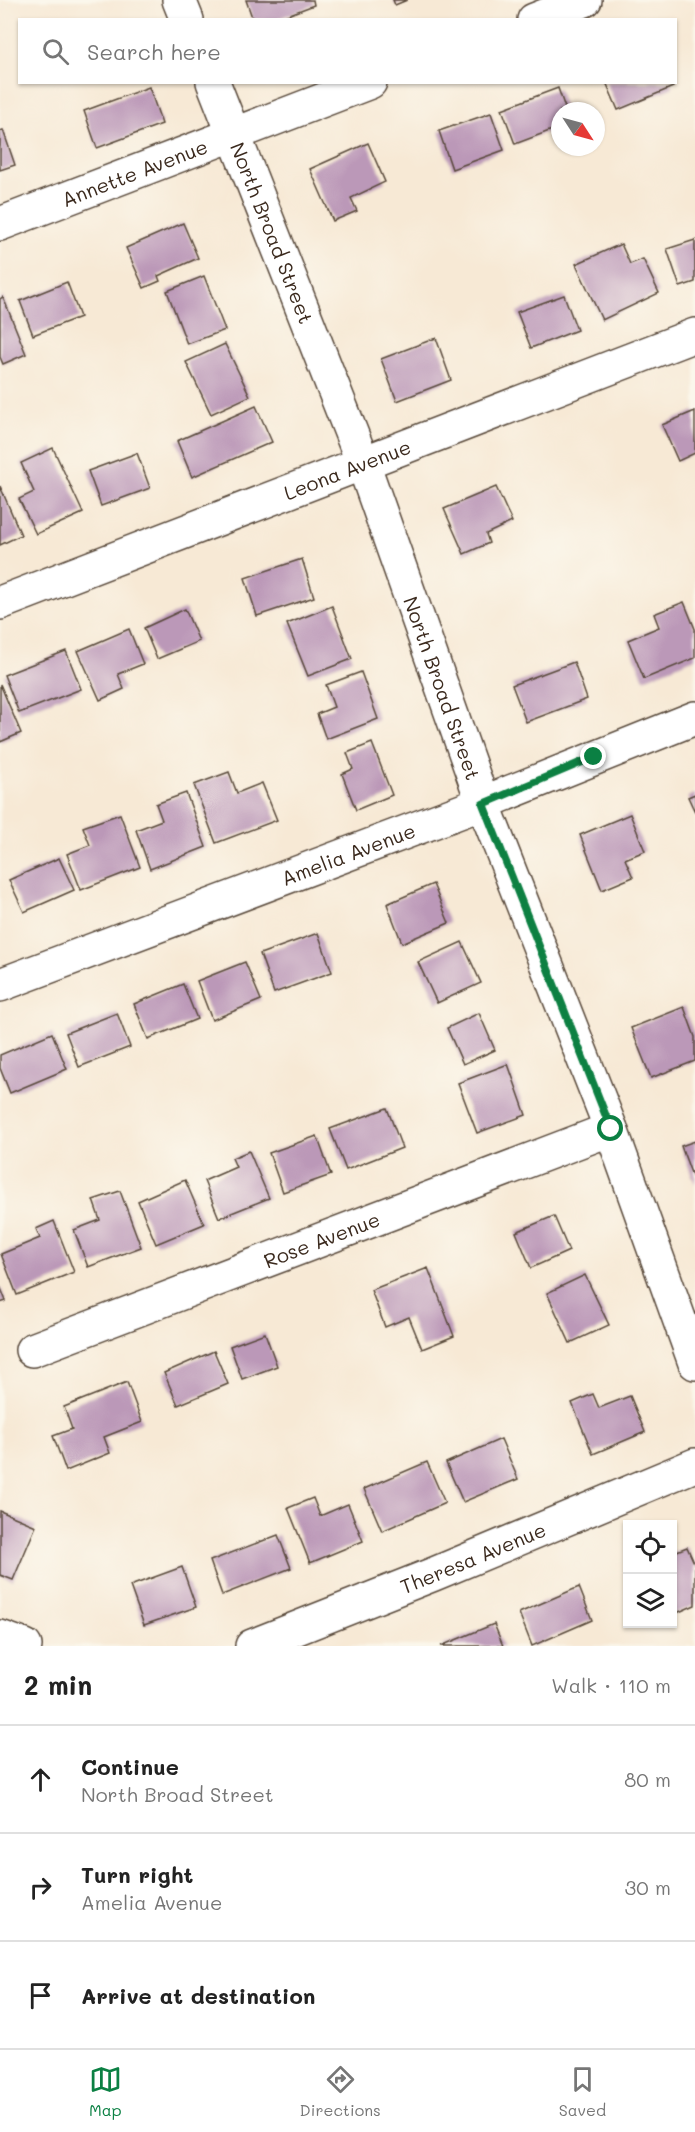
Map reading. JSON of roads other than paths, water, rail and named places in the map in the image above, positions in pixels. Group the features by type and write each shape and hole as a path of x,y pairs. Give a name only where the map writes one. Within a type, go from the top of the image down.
{"street":[{"path":"179,0 186,18"},
{"path":"539,18 585,0"},
{"name":"North Broad Street","path":"214,84 363,463 483,804 611,1129 695,1363"},
{"name":"Annette Avenue","path":"0,224 365,84"},
{"name":"Leona Avenue","path":"0,603 695,335"},
{"name":"Amelia Avenue","path":"0,985 483,804 695,718"},
{"name":"Rose Avenue","path":"32,1350 611,1129"},
{"name":"Theresa Avenue","path":"252,1646 434,1574 695,1465"},
{"path":"0,1637 25,1646"}]}
